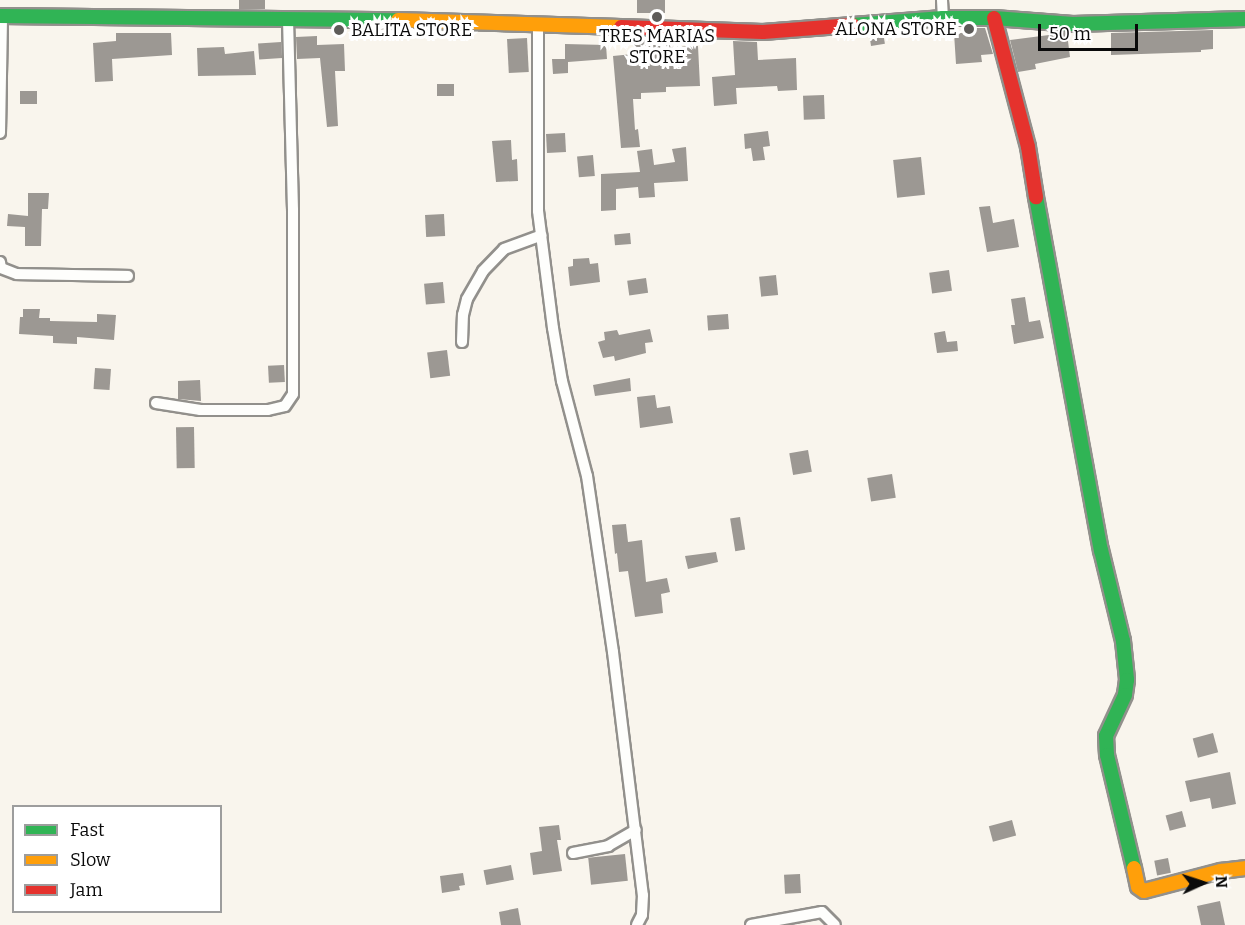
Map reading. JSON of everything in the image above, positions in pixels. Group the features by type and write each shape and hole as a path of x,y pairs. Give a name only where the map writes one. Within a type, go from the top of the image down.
{"street":[{"path":"942,0 943,18"},
{"path":"0,133 1,16 538,23 763,32 943,18 994,18 1073,24 1245,19"},
{"path":"994,18 1028,147 1047,270 1101,550 1123,640 1127,680 1125,694 1106,736 1107,755 1138,887 1144,891 1156,889 1221,871 1245,868"},
{"path":"156,403 200,410 268,410 285,406 293,394 293,210 288,20"},
{"path":"538,23 537,177 542,236 562,381 592,504 643,895 642,915 637,925"},
{"path":"462,342 463,315 467,299 483,271 504,249 542,236"},
{"path":"0,262 1,268 17,274 128,276"},
{"path":"573,854 608,846 636,830"},
{"path":"751,925 822,912 835,925"}],"building":[{"path":"239,0 265,0 265,9 239,9"},
{"path":"637,0 665,0 665,13 637,13"},
{"path":"966,28 985,28 993,54 981,55 982,62 956,64 954,33 966,33"},
{"path":"1213,30 1213,49 1201,50 1201,52 1111,55 1111,33"},
{"path":"883,32 885,44 871,46 869,34"},
{"path":"1049,32 1067,33 1070,57 1035,64 1036,69 1018,72 1010,40 1049,35"},
{"path":"116,33 171,33 172,55 112,59 113,81 95,82 93,43 116,41"},
{"path":"317,36 317,45 344,44 345,71 335,71 338,126 327,127 320,58 297,59 296,37"},
{"path":"527,38 529,72 509,73 507,39"},
{"path":"655,38 671,38 671,47 698,46 700,86 666,87 666,92 641,93 641,99 633,99 635,130 638,129 640,147 621,148 613,56 633,54 633,40 655,40"},
{"path":"733,41 757,42 758,60 796,58 797,90 778,91 777,86 736,88 737,104 714,106 712,77 735,75"},
{"path":"281,42 282,58 259,60 258,44"},
{"path":"565,44 606,45 607,59 568,62 568,73 553,74 552,59 565,59"},
{"path":"224,47 225,54 254,51 256,75 198,76 197,48"},
{"path":"437,84 454,84 454,96 437,96"},
{"path":"20,91 37,91 37,104 20,104"},
{"path":"824,95 825,119 804,120 803,96"},
{"path":"768,131 770,146 763,147 765,160 753,161 751,148 745,149 744,134"},
{"path":"565,133 566,152 547,153 546,134"},
{"path":"511,140 512,160 517,159 518,181 496,182 492,141"},
{"path":"686,147 688,181 654,183 655,197 639,198 638,187 616,189 616,210 601,211 601,174 640,172 637,151 652,149 654,165 675,162 672,149"},
{"path":"593,155 595,176 579,177 577,156"},
{"path":"921,157 925,195 897,198 893,160"},
{"path":"28,193 49,193 48,209 42,209 41,246 25,246 25,227 7,226 8,214 28,216"},
{"path":"990,206 993,223 1014,219 1019,247 987,252 979,207"},
{"path":"444,214 445,236 426,237 425,215"},
{"path":"630,233 631,244 615,245 614,234"},
{"path":"589,258 590,264 598,263 600,282 570,286 568,267 573,266 573,259"},
{"path":"949,270 952,291 932,294 929,273"},
{"path":"776,275 778,295 761,297 759,277"},
{"path":"646,278 648,293 629,295 627,281"},
{"path":"443,282 445,303 426,305 424,284"},
{"path":"1025,297 1029,322 1040,320 1044,338 1014,344 1011,325 1015,325 1011,299"},
{"path":"23,309 40,309 39,318 50,318 50,321 97,322 97,314 116,315 114,340 77,337 77,344 53,343 53,336 19,334"},
{"path":"728,314 729,329 708,330 707,315"},
{"path":"650,329 653,342 645,343 646,353 615,361 614,356 603,358 598,342 605,340 604,332 617,330 619,335"},
{"path":"945,331 947,342 957,341 958,351 937,353 934,333"},
{"path":"447,350 450,376 430,378 427,352"},
{"path":"284,365 285,382 269,383 268,366"},
{"path":"95,368 111,369 109,390 94,389"},
{"path":"630,378 631,391 595,396 593,385"},
{"path":"200,380 201,401 178,399 178,381"},
{"path":"655,395 657,408 670,406 673,423 640,428 637,397"},
{"path":"176,427 194,427 195,468 177,468"},
{"path":"808,450 812,472 793,475 789,453"},
{"path":"892,474 896,498 871,502 867,478"},
{"path":"740,517 745,550 735,551 730,519"},
{"path":"626,524 628,542 642,540 646,582 667,578 670,592 661,594 663,613 635,617 628,571 619,572 612,525"},
{"path":"716,552 718,562 688,569 685,556"},
{"path":"1213,733 1218,752 1198,758 1193,738"},
{"path":"1230,772 1236,804 1212,809 1210,798 1190,802 1185,781"},
{"path":"1182,811 1186,826 1170,831 1166,815"},
{"path":"1012,820 1016,835 993,842 989,826"},
{"path":"559,825 561,840 557,840 562,871 533,875 530,853 542,851 539,827"},
{"path":"625,854 628,881 591,885 588,858"},
{"path":"1168,858 1171,873 1157,875 1154,861"},
{"path":"511,865 514,880 486,885 484,870"},
{"path":"463,873 465,885 459,886 460,890 442,893 440,876"},
{"path":"800,874 801,893 785,894 784,875"},
{"path":"1220,901 1225,925 1201,925 1197,906"},
{"path":"518,908 521,925 501,925 499,912"}],"traffic: fast":[{"path":"0,16 398,20"},
{"path":"853,25 943,18 994,18 1073,24 1245,19"},
{"path":"1036,197 1101,550 1123,641 1127,680 1125,695 1106,736 1107,755 1134,868"}],"traffic: slow":[{"path":"398,20 621,27"},
{"path":"1134,868 1138,887 1144,891 1221,871 1245,868"}],"traffic: jam":[{"path":"994,18 1028,147 1036,197"},
{"path":"621,27 763,32 853,25"}],"place":[{"name":"TRES MARIAS STORE","path":"657,17"},
{"name":"ALONA STORE","path":"969,29"},
{"name":"BALITA STORE","path":"339,30"}]}
